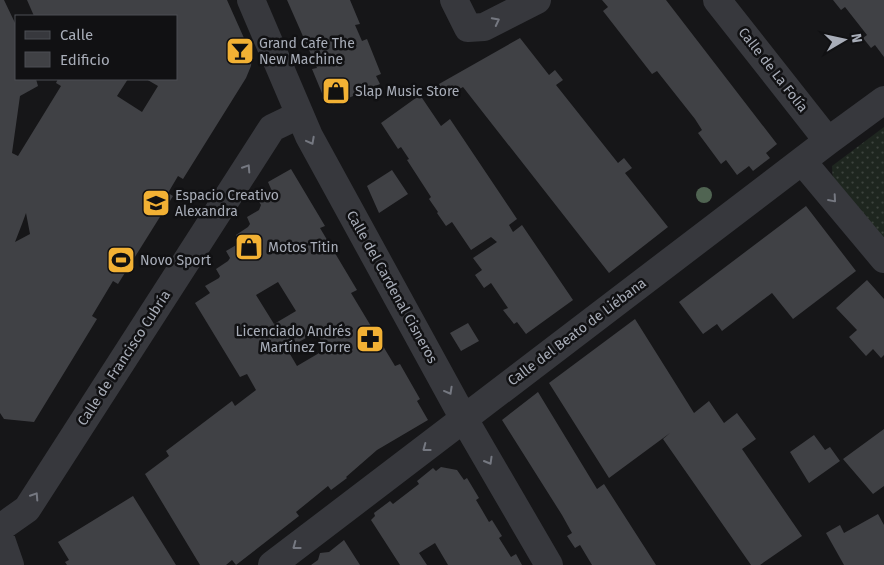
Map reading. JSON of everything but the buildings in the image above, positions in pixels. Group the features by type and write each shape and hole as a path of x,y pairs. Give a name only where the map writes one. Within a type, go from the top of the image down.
{"street":[{"name":"Calle del Cardenal Cisneros","path":"251,0 309,136 464,418 549,565"},
{"path":"454,0 468,28 484,27 537,0"},
{"name":"Calle de La Folía","path":"717,0 828,141"},
{"name":"Calle del Beato de Liébana","path":"272,565 884,100"},
{"name":"Calle de Francisco Cubría","path":"0,528 27,508 272,128 299,115"},
{"path":"802,161 884,259"},
{"path":"0,536 10,565"}],"shaded area":[{"path":"884,127 884,240 833,181 832,166"}],"place":[{"name":"Grand Cafe The New Machine","path":"240,51"},
{"name":"Slap Music Store","path":"336,91"},
{"name":"Espacio Creativo Alexandra","path":"156,203"},
{"name":"Motos Titin","path":"249,247"},
{"name":"Novo Sport","path":"121,260"},
{"name":"Licenciado Andrés Martínez Torre","path":"370,339"}]}
